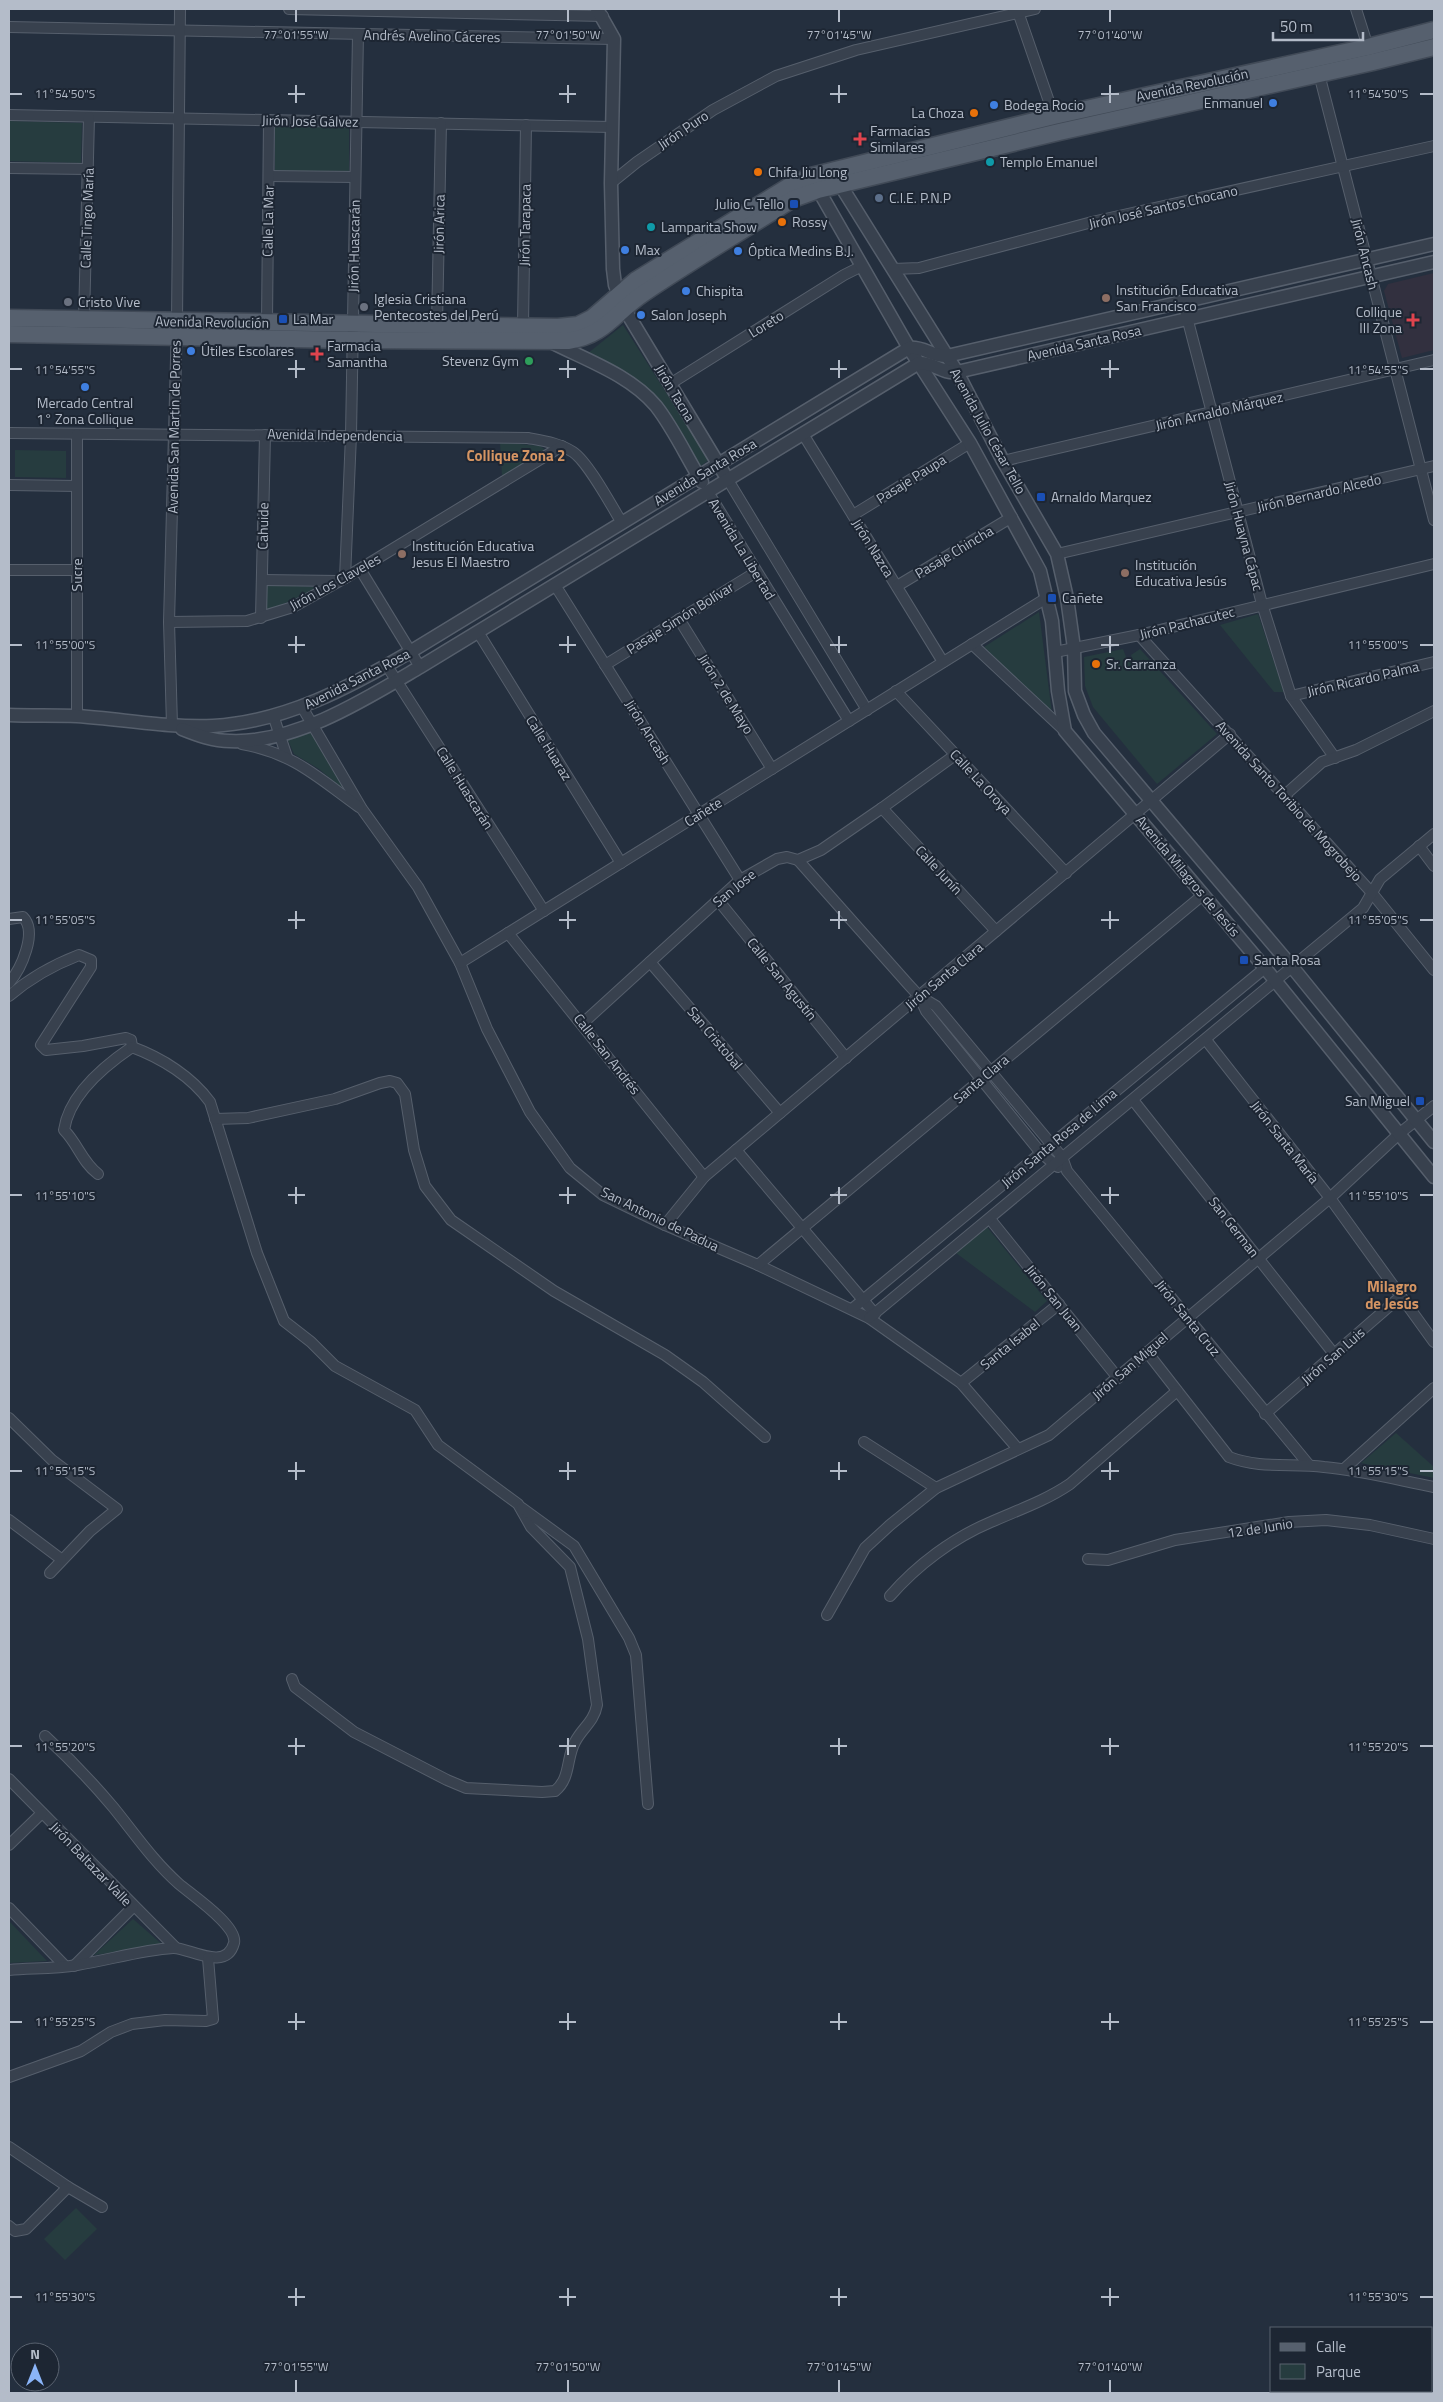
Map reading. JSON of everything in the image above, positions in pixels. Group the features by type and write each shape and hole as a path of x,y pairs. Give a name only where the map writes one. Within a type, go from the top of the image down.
{"main road":[{"name":"Avenida Revolución","path":"9,318 84,320 176,328 352,332 549,341 584,338 600,331 636,280 791,186 814,183 1054,116 1368,47 1434,30"},
{"name":"Avenida Revolución","path":"835,177 1319,74 1434,47"},
{"name":"Avenida Revolución","path":"9,334 176,328 267,322 352,332 437,325 578,325 621,302"}],"street":[{"name":"Avenida San Martin de Porres","path":"172,725 169,622 176,328 180,9"},
{"name":"Andrés Avelino Cáceres","path":"289,9 600,12"},
{"name":"Jirón Puro","path":"611,183 637,162 713,110 776,76 856,50 1017,11 1035,9"},
{"path":"1356,9 1368,47"},
{"path":"1017,11 1054,116"},
{"path":"600,12 614,39"},
{"name":"Andrés Avelino Cáceres","path":"9,27 614,39"},
{"name":"Jirón Huascarán","path":"342,580 351,435 358,34"},
{"name":"Jirón Tacna","path":"614,39 611,183 613,269 621,302 867,710"},
{"name":"Jirón Ancash","path":"1319,74 1434,520"},
{"name":"Jirón José Gálvez","path":"9,115 612,127"},
{"name":"Calle Tingo María","path":"84,320 89,117"},
{"name":"Calle La Mar","path":"267,322 270,120"},
{"name":"Jirón Arica","path":"437,325 440,123"},
{"name":"Jirón Tarapaca","path":"524,326 526,125"},
{"name":"Jirón José Santos Chocano","path":"893,269 919,268 1092,222 1434,146"},
{"path":"9,168 88,169"},
{"path":"269,176 355,177"},
{"name":"Avenida Julio César Tello","path":"835,177 957,372 1004,461 1057,554 1067,598 1074,648 1075,691 1084,714"},
{"name":"Avenida Julio César Tello","path":"814,183 909,348 970,443 1040,571 1048,597 1061,712"},
{"name":"Avenida Santa Rosa","path":"172,725 213,726 247,722 273,716 302,707 387,666 909,348 917,347 939,357 947,356 1434,244"},
{"name":"Avenida Santa Rosa","path":"172,725 203,737 230,741 279,734 313,725 397,681 919,363 926,362 948,373 957,372 1434,262"},
{"name":"Loreto","path":"670,384 844,275 862,266"},
{"name":"Jirón Huayna Cápac","path":"1182,302 1262,604 1291,696 1335,758"},
{"name":"Avenida La Libertad","path":"549,341 622,378 656,406 849,721"},
{"name":"Jirón Arnaldo Márquez","path":"1004,461 1434,360"},
{"name":"Avenida Independencia","path":"9,433 528,438 562,446 575,453 584,463 622,523"},
{"name":"Sucre","path":"76,716 77,434"},
{"name":"Jirón Nazca","path":"803,434 943,662"},
{"name":"Cahuide","path":"261,618 265,435"},
{"name":"Pasaje Paupa","path":"853,515 970,443"},
{"name":"Jirón Los Claveles","path":"169,622 247,620 261,618 293,607 342,580 562,446"},
{"name":"Jirón Bernardo Alcedo","path":"1057,554 1434,466"},
{"path":"9,486 77,486"},
{"name":"Pasaje Chincha","path":"897,586 1012,517"},
{"name":"Jirón Pachacutec","path":"1055,652 1139,635 1434,564"},
{"path":"360,569 420,667"},
{"path":"9,570 77,570"},
{"name":"Pasaje Simón Bolívar","path":"605,665 756,572"},
{"path":"262,580 342,580"},
{"name":"Jirón Ancash","path":"555,585 740,880"},
{"name":"Cañete","path":"460,963 1048,597"},
{"name":"Jirón 2 de Mayo","path":"679,619 772,769"},
{"name":"Calle Huaraz","path":"478,632 620,863"},
{"name":"Avenida Santo Toribio de Mogrobejo","path":"1139,635 1372,893 1434,970"},
{"path":"972,644 1065,731"},
{"name":"Jirón Ricardo Palma","path":"1291,696 1434,662"},
{"name":"Calle Huascarán","path":"387,666 544,911"},
{"name":"Calle La Oroya","path":"896,691 1066,873"},
{"name":"San Antonio de Padua","path":"302,707 362,809 418,887 460,963 487,1029 530,1112 570,1168 603,1195 665,1225 758,1265 852,1309 872,1316 961,1383 1018,1449"},
{"path":"1285,795 1322,762 1356,750 1434,710"},
{"name":"Avenida Milagros de Jesús","path":"1061,712 1065,731 1276,981 1434,1178"},
{"name":"Avenida Milagros de Jesús","path":"1084,714 1094,732 1293,968 1434,1142"},
{"path":"9,716 76,716 172,725"},
{"path":"273,716 287,757"},
{"name":"Jirón Santa Clara","path":"665,1225 704,1177 1230,734"},
{"name":"San Antonio de Padua","path":"230,741 263,748 287,757 309,769 362,809"},
{"name":"San Jose","path":"583,1024 740,880 777,859 787,857 798,860 821,850 955,755"},
{"name":"Calle Junín","path":"882,808 996,931"},
{"name":"Jirón Santa Rosa de Lima","path":"872,1316 1363,908 1380,879 1434,834"},
{"path":"1419,846 1434,866"},
{"name":"Jirón Santa Cruz","path":"798,860 920,996 936,1006 1062,1157 1067,1171 1188,1316 1265,1414 1309,1465"},
{"name":"Santa Clara","path":"758,1265 1204,894"},
{"name":"Calle San Agustín","path":"718,900 846,1058"},
{"path":"9,919 23,917 28,921 30,931 16,974 9,982"},
{"name":"Calle San Andrés","path":"508,933 704,1177"},
{"path":"9,996 26,981 62,961 79,955 85,957 91,960 91,967 41,1042 42,1048 46,1050 83,1046 126,1038 131,1040 132,1047"},
{"name":"San Cristobal","path":"650,962 780,1113"},
{"name":"Jirón Santa Rosa de Lima","path":"852,1309 1265,968"},
{"name":"Jirón Santa Cruz","path":"920,996 926,1011 1041,1153 1052,1165 1067,1171"},
{"name":"Jirón Santa María","path":"1206,1040 1330,1198 1434,1342"},
{"path":"132,1047 158,1058 197,1087 210,1102 257,1253 284,1322 311,1342 335,1366 415,1410 438,1445 574,1546 636,1655 648,1804"},
{"path":"98,1174 87,1166 75,1141 64,1130 66,1117 82,1091 119,1056 132,1047"},
{"path":"215,1119 248,1118 335,1099 380,1083 390,1081 397,1083 405,1094 414,1150 425,1186 451,1220 554,1291 665,1355 703,1382 765,1437"},
{"name":"San German","path":"1133,1100 1334,1354"},
{"name":"Jirón San Miguel","path":"827,1615 865,1548 936,1488 1049,1435 1118,1378 1188,1316 1259,1259 1434,1106"},
{"path":"736,1150 863,1300 872,1316"},
{"name":"Jirón San Juan","path":"990,1219 1118,1378"},
{"name":"Jirón San Luis","path":"1265,1414 1400,1297"},
{"name":"Santa Isabel","path":"961,1383 1059,1304"},
{"path":"1147,1352 1229,1457 1245,1463 1270,1466 1309,1465 1344,1469 1434,1487"},
{"path":"1344,1469 1434,1388"},
{"path":"890,1596 904,1581 953,1542 990,1522 1051,1497 1070,1484 1177,1391"},
{"path":"9,1418 52,1460 117,1509 90,1531 50,1572"},
{"path":"864,1442 936,1488"},
{"path":"292,1679 295,1687 354,1732 447,1780 466,1788 555,1791 566,1779 568,1762 575,1741 595,1716 597,1705 588,1639 570,1567 531,1528 518,1504"},
{"name":"12 de Junio","path":"1088,1559 1108,1560 1175,1540 1307,1521 1326,1520 1370,1525 1434,1539"},
{"path":"10,1524 62,1559"},
{"path":"9,1970 69,1966 175,1948 208,1958 226,1953 234,1944 234,1937 226,1922 204,1906 160,1867 112,1806 45,1736"},
{"name":"Jirón Baltazar Valle","path":"9,1778 175,1948"},
{"path":"9,1845 42,1813"},
{"path":"69,1966 133,1907"},
{"path":"9,1908 69,1966"},
{"path":"9,2077 81,2051 111,2032 132,2024 165,2020 206,2022 213,2020 208,1958"},
{"path":"9,2147 68,2187 102,2207"},
{"path":"9,2226 15,2231 26,2229 68,2187"}],"shaded area":[{"name":"Collique III Zona","path":"1434,273 1434,350 1402,358 1384,291 1388,284"}],"green space":[{"path":"9,121 82,123 81,163 9,161"},
{"path":"275,126 349,127 349,172 275,171"},
{"path":"623,325 709,460 699,467 656,400 587,354"},
{"path":"500,442 540,446 547,451 502,476"},
{"path":"15,450 66,451 66,478 15,477"},
{"path":"267,585 319,587 267,612"},
{"path":"1039,612 1052,713 984,647"},
{"path":"1258,614 1284,692 1274,692 1220,625"},
{"path":"1123,649 1128,662 1132,658 1131,655 1140,649 1217,734 1157,784 1093,707 1085,686 1084,657"},
{"path":"311,731 350,795 319,769 294,754 287,738"},
{"path":"987,1227 1047,1301 1035,1312 956,1253"},
{"path":"1396,1433 1434,1467 1434,1478 1361,1463"},
{"path":"133,1919 164,1946 94,1955"},
{"path":"9,1921 47,1961 9,1963"},
{"path":"76,2208 97,2229 65,2260 44,2239"}],"place":[{"name":"Enmanuel","path":"1273,103"},
{"name":"Bodega Rocio","path":"994,105"},
{"name":"La Choza","path":"974,113"},
{"name":"Farmacias Similares","path":"860,139"},
{"name":"Templo Emanuel","path":"990,162"},
{"name":"Chifa Jiu Long","path":"758,172"},
{"name":"C.I.E. P.N.P","path":"879,198"},
{"name":"Julio C. Tello","path":"794,204"},
{"name":"Rossy","path":"782,222"},
{"name":"Lamparita Show","path":"651,227"},
{"name":"Max","path":"625,250"},
{"name":"Óptica Medins B.J.","path":"738,251"},
{"name":"Chispita","path":"686,291"},
{"name":"Institución Educativa San Francisco","path":"1106,298"},
{"name":"Cristo Vive","path":"68,302"},
{"name":"Iglesia Cristiana Pentecostes del Perú","path":"364,307"},
{"name":"Salon Joseph","path":"641,315"},
{"name":"La Mar","path":"283,319"},
{"name":"Collique III Zona","path":"1413,320"},
{"name":"Útiles Escolares","path":"191,351"},
{"name":"Farmacia Samantha","path":"317,354"},
{"name":"Stevenz Gym","path":"529,361"},
{"name":"Mercado Central 1° Zona Collique","path":"85,387"},
{"name":"Arnaldo Marquez","path":"1041,497"},
{"name":"Institución Educativa Jesus El Maestro","path":"402,554"},
{"name":"Institución Educativa Jesús","path":"1125,573"},
{"name":"Cañete","path":"1052,598"},
{"name":"Sr. Carranza","path":"1096,664"},
{"name":"Santa Rosa","path":"1244,960"},
{"name":"San Miguel","path":"1420,1101"}],"district":[{"name":"Collique Zona 2","path":"516,456"},
{"name":"Milagro de Jesús","path":"1392,1296"}]}
